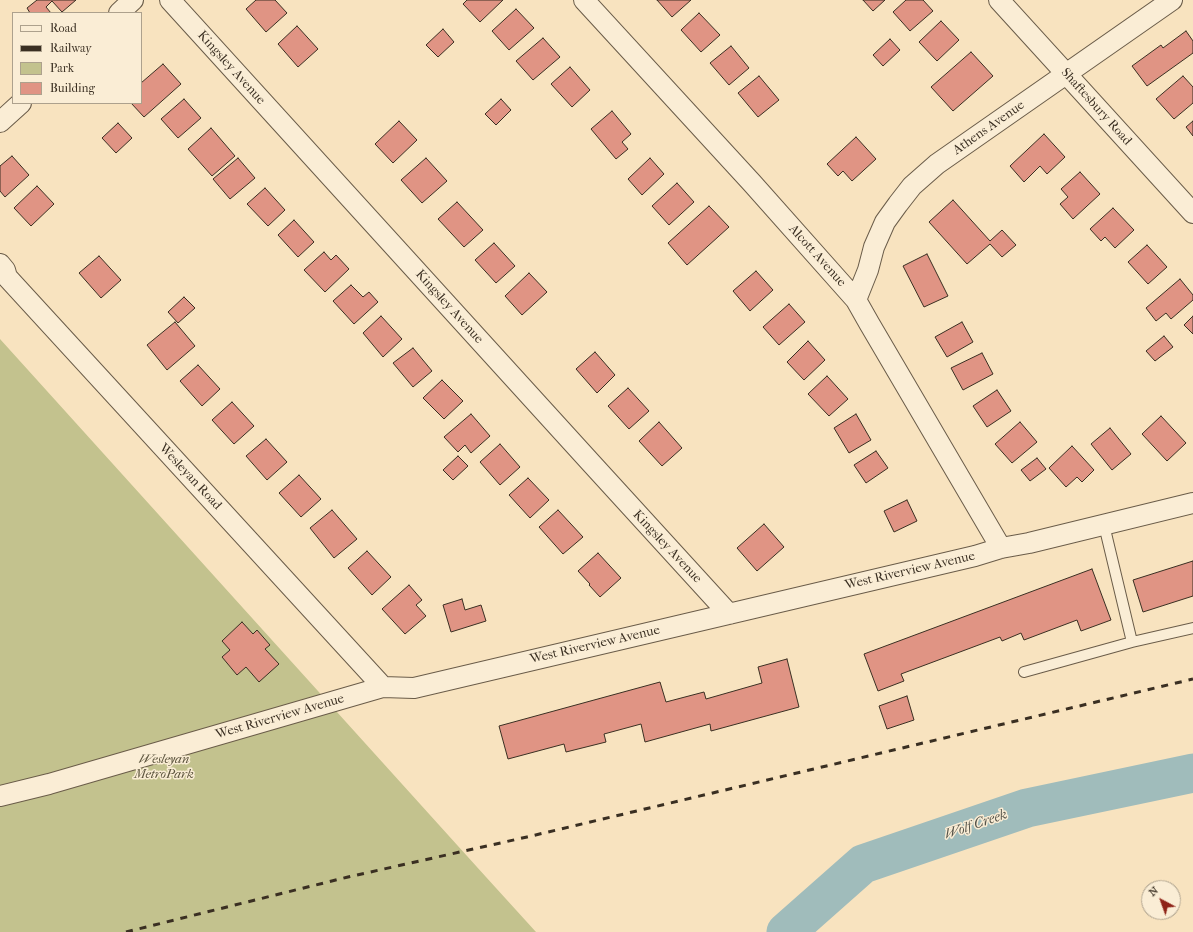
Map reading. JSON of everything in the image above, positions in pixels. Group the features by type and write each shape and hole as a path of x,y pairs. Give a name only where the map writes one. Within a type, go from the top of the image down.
{"street":[{"path":"120,12 134,0"},
{"name":"Kingsley Avenue","path":"170,0 729,614"},
{"name":"Alcott Avenue","path":"584,0 752,183 856,300 1001,548"},
{"name":"Shaftesbury Road","path":"998,0 1193,213"},
{"name":"Athens Avenue","path":"856,300 868,270 874,247 885,222 912,186 937,164 1172,0"},
{"path":"0,122 20,104"},
{"name":"Wesleyan Road","path":"0,264 5,270 7,277 383,687"},
{"name":"West Riverview Avenue","path":"0,796 49,784 383,687 414,688 1193,503"}],"lane":[{"path":"1104,524 1132,642"},
{"path":"1024,672 1132,642 1193,628"}],"green space":[{"name":"Wesleyan MetroPark","path":"0,339 486,877 536,932 0,932"}],"building":[{"path":"37,0 76,0 62,12 52,1 46,7 50,12 29,12 27,8"},
{"path":"256,0 275,0 287,13 266,32 246,9"},
{"path":"467,0 503,0 480,22 463,4"},
{"path":"657,0 691,0 672,17"},
{"path":"863,0 885,0 873,11"},
{"path":"906,0 923,0 933,11 910,31 893,12"},
{"path":"516,9 534,28 509,50 492,31"},
{"path":"699,13 720,35 701,52 681,30"},
{"path":"941,21 959,40 937,61 919,42"},
{"path":"297,26 318,49 298,67 278,44"},
{"path":"443,29 454,42 438,57 426,45"},
{"path":"1186,31 1193,41 1193,53 1147,86 1132,66 1161,45 1163,48"},
{"path":"543,38 560,57 533,80 516,61"},
{"path":"890,39 900,50 883,66 873,55"},
{"path":"731,46 749,68 729,85 710,63"},
{"path":"971,52 993,76 953,111 931,87"},
{"path":"163,64 181,84 144,117 132,104 142,104 142,82"},
{"path":"570,67 590,90 572,107 551,84"},
{"path":"759,76 779,100 758,117 738,93"},
{"path":"1183,76 1193,87 1193,103 1174,119 1156,99"},
{"path":"184,99 201,118 178,138 161,119"},
{"path":"501,99 511,110 496,125 485,114"},
{"path":"612,111 631,134 622,142 628,149 616,159 591,129"},
{"path":"399,121 417,140 393,163 375,144"},
{"path":"1193,121 1193,136 1186,127"},
{"path":"118,123 132,138 116,153 102,138"},
{"path":"211,128 235,156 212,176 188,149"},
{"path":"1044,134 1065,157 1047,174 1040,166 1024,182 1010,166"},
{"path":"856,137 876,159 852,181 843,171 838,176 827,164"},
{"path":"12,156 29,175 5,197 0,191 0,166"},
{"path":"238,158 255,178 230,199 213,179"},
{"path":"426,158 447,181 422,203 401,180"},
{"path":"650,158 664,174 642,195 628,179"},
{"path":"1080,172 1100,194 1073,219 1060,204 1068,197 1061,189"},
{"path":"677,183 694,202 669,225 652,206"},
{"path":"37,186 54,204 31,226 14,208"},
{"path":"265,188 285,210 268,226 247,204"},
{"path":"953,200 990,241 1002,230 1016,245 1002,257 990,244 967,264 929,222"},
{"path":"457,202 483,230 464,247 438,219"},
{"path":"709,206 729,227 687,265 668,243"},
{"path":"1113,208 1134,230 1115,248 1105,237 1101,241 1090,229"},
{"path":"294,220 314,242 298,257 278,235"},
{"path":"494,243 515,266 496,283 475,260"},
{"path":"1147,245 1167,267 1148,284 1128,262"},
{"path":"324,252 331,260 336,255 349,269 325,292 304,270"},
{"path":"927,254 948,296 924,307 903,266"},
{"path":"99,256 121,280 101,298 79,273"},
{"path":"756,271 773,290 750,311 733,291"},
{"path":"529,273 547,292 522,315 505,296"},
{"path":"1180,279 1193,295 1193,300 1171,319 1166,313 1156,321 1146,308"},
{"path":"351,285 363,297 369,292 378,302 354,324 333,301"},
{"path":"184,297 195,308 178,323 168,312"},
{"path":"789,304 805,322 779,345 763,327"},
{"path":"381,316 402,339 383,357 363,333"},
{"path":"1193,316 1193,334 1184,325"},
{"path":"175,322 195,346 167,370 147,345"},
{"path":"962,322 973,342 947,357 935,337"},
{"path":"1164,336 1173,347 1155,361 1146,351"},
{"path":"808,341 825,360 804,380 787,362"},
{"path":"413,348 432,371 413,387 393,363"},
{"path":"595,352 615,375 597,393 576,369"},
{"path":"982,353 993,374 963,390 951,368"},
{"path":"198,365 220,389 202,406 180,381"},
{"path":"827,376 848,399 829,416 808,394"},
{"path":"442,380 463,401 444,419 423,398"},
{"path":"628,388 649,411 629,429 608,406"},
{"path":"997,390 1011,411 987,427 973,406"},
{"path":"232,402 254,426 234,444 212,420"},
{"path":"471,414 490,436 471,453 465,445 458,452 444,437"},
{"path":"856,414 871,440 849,453 834,428"},
{"path":"1161,416 1186,443 1167,461 1142,434"},
{"path":"659,422 682,448 662,466 639,441"},
{"path":"1020,422 1037,442 1012,463 995,444"},
{"path":"1110,428 1131,454 1112,470 1091,444"},
{"path":"266,439 287,462 267,480 246,456"},
{"path":"500,444 520,467 500,485 480,462"},
{"path":"1072,446 1094,470 1082,482 1077,477 1066,487 1049,468"},
{"path":"876,451 888,468 866,483 854,465"},
{"path":"458,456 468,466 453,480 443,470"},
{"path":"1037,458 1046,469 1030,481 1021,470"},
{"path":"299,475 321,499 301,517 279,493"},
{"path":"528,478 549,500 530,518 509,495"},
{"path":"907,500 917,521 894,532 884,511"},
{"path":"332,510 357,539 334,558 310,528"},
{"path":"558,510 583,537 563,554 539,527"},
{"path":"764,524 784,547 757,571 737,548"},
{"path":"367,551 391,577 372,595 348,568"},
{"path":"598,553 621,578 600,597 578,571"},
{"path":"1193,561 1193,596 1143,612 1133,580"},
{"path":"1092,569 1111,620 1081,631 1077,620 1024,640 1021,633 1002,641 1000,637 901,674 904,681 878,691 864,654"},
{"path":"409,585 422,600 416,605 426,616 405,634 382,609"},
{"path":"462,599 465,610 481,605 486,621 451,632 443,605"},
{"path":"242,622 253,634 257,630 270,645 265,649 279,664 259,682 246,667 237,675 222,657 230,650 222,641"},
{"path":"787,659 799,707 711,731 710,724 645,742 641,724 604,734 606,742 566,752 564,744 508,759 499,726 660,682 666,702 704,692 706,699 762,683 758,667"},
{"path":"907,696 914,720 887,729 879,706"}],"waterway":[{"name":"Wolf Creek","path":"786,932 863,864 1027,808 1193,773"}],"railway":[{"path":"126,932 348,877 527,837 1193,679"}]}
